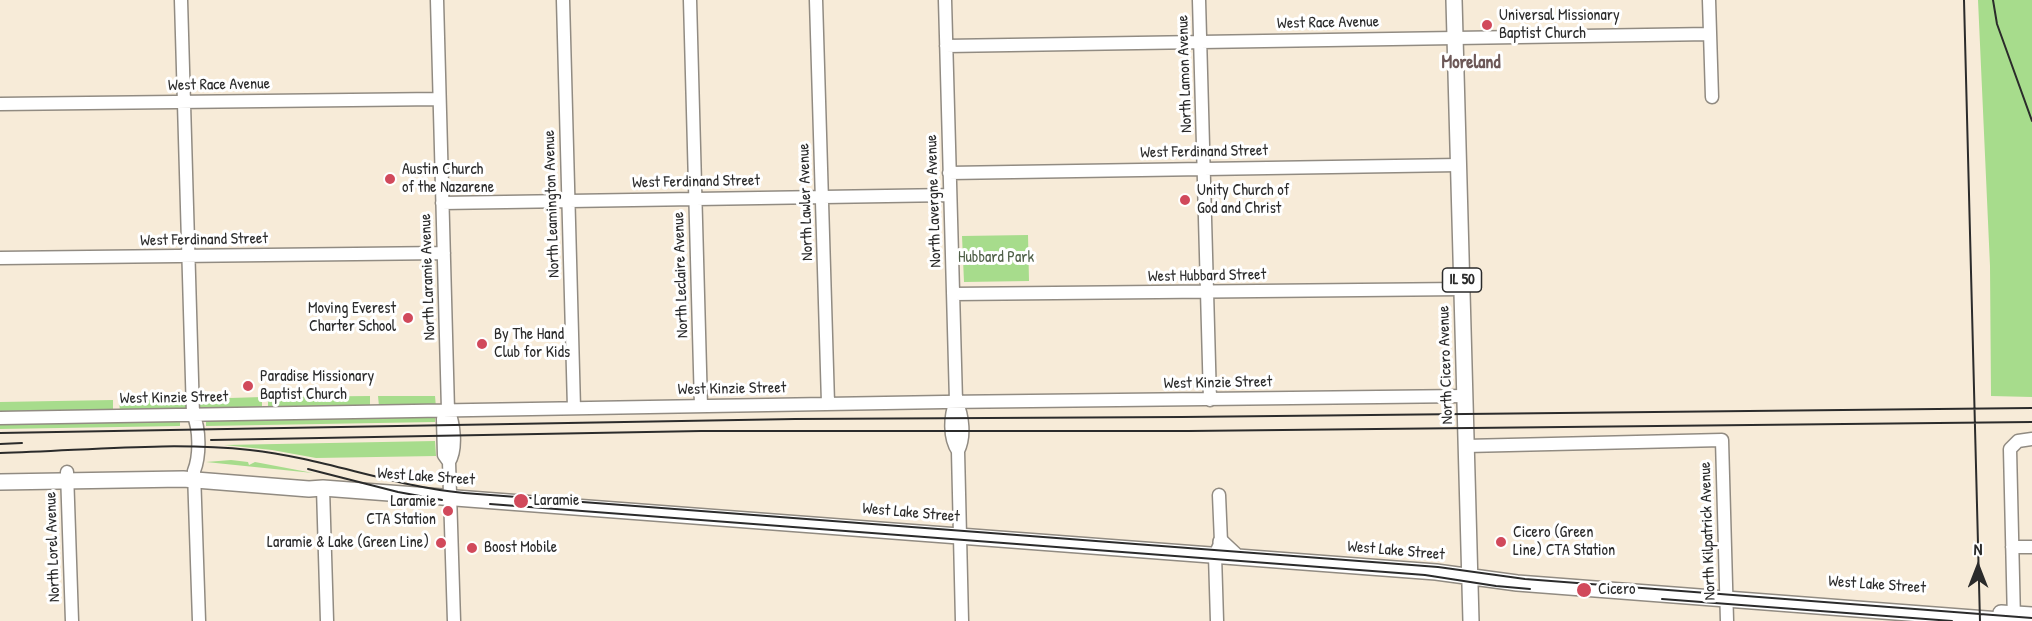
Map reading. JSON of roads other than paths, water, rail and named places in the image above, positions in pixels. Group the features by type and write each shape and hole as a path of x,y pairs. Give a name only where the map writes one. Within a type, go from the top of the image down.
{"main road":[{"name":"North Cicero Avenue","path":"1454,0 1471,621"},
{"name":"West Lake Street","path":"0,473 68,476 194,476 309,489 450,497 1013,540 1218,549 1237,557 1436,572 1502,574 1727,604 2013,619 2032,615"},
{"name":"West Lake Street","path":"0,482 68,476"},
{"path":"903,531 914,540 1004,530 1013,540"},
{"name":"West Lake Street","path":"1469,573 1496,581 1923,621"}],"street":[{"path":"181,0 193,414 197,422 198,463 194,476 199,621"},
{"name":"North Laramie Avenue","path":"436,0 448,410 452,419 453,456 449,462 454,621"},
{"name":"North Leamington Avenue","path":"563,0 574,408"},
{"name":"North Leclaire Avenue","path":"690,0 701,406"},
{"name":"North Lawler Avenue","path":"816,0 828,404"},
{"name":"North Lavergne Avenue","path":"945,0 956,401 961,412 962,443 958,451 962,621"},
{"name":"North Lamon Avenue","path":"1199,0 1210,400"},
{"path":"1709,0 1712,97"},
{"name":"West Race Avenue","path":"946,46 1710,34"},
{"name":"West Race Avenue","path":"0,104 439,99"},
{"name":"West Ferdinand Street","path":"949,173 1458,165"},
{"name":"West Ferdinand Street","path":"442,203 950,195"},
{"name":"West Ferdinand Street","path":"0,258 444,254"},
{"name":"West Hubbard Street","path":"953,294 1462,289"},
{"name":"West Kinzie Street","path":"0,418 956,401 1465,396"},
{"name":"North Kilpatrick Avenue","path":"1466,446 1722,440 1727,604"},
{"path":"2013,619 2010,454 2012,445 2018,441 2032,440"},
{"name":"North Lorel Avenue","path":"68,476 72,621"},
{"path":"323,488 327,621"},
{"path":"1217,621 1219,495"},
{"path":"2012,547 2032,547"}],"railway":[{"path":"1964,0 1980,621"},
{"path":"1993,0 1997,24 2032,121"},
{"path":"0,433 795,419 2032,408"},
{"path":"211,440 701,431 1189,431 2032,422"},
{"path":"0,444 22,443"},
{"path":"0,453 156,446 219,447 304,459 410,484 464,493 1438,567 1525,579 2032,618"},
{"path":"308,469 398,492 442,500"},
{"path":"490,504 1425,575 1530,589"},
{"path":"1662,599 1952,621"}],"place":[{"name":"Universal Missionary Baptist Church","path":"1487,25"},
{"name":"Austin Church of the Nazarene","path":"390,179"},
{"name":"Unity Church of God and Christ","path":"1185,200"},
{"name":"Moving Everest Charter School","path":"408,318"},
{"name":"By The Hand Club for Kids","path":"482,344"},
{"name":"Paradise Missionary Baptist Church","path":"248,386"},
{"name":"Laramie","path":"521,501"},
{"name":"Laramie CTA Station","path":"448,511"},
{"name":"Cicero (Green Line) CTA Station","path":"1501,542"},
{"name":"Laramie & Lake (Green Line)","path":"441,543"},
{"name":"Boost Mobile","path":"472,548"},
{"name":"Cicero","path":"1584,590"}],"district":[{"name":"Moreland","path":"1471,63"}],"park label":[{"name":"Hubbard Park","path":"996,258"}]}
